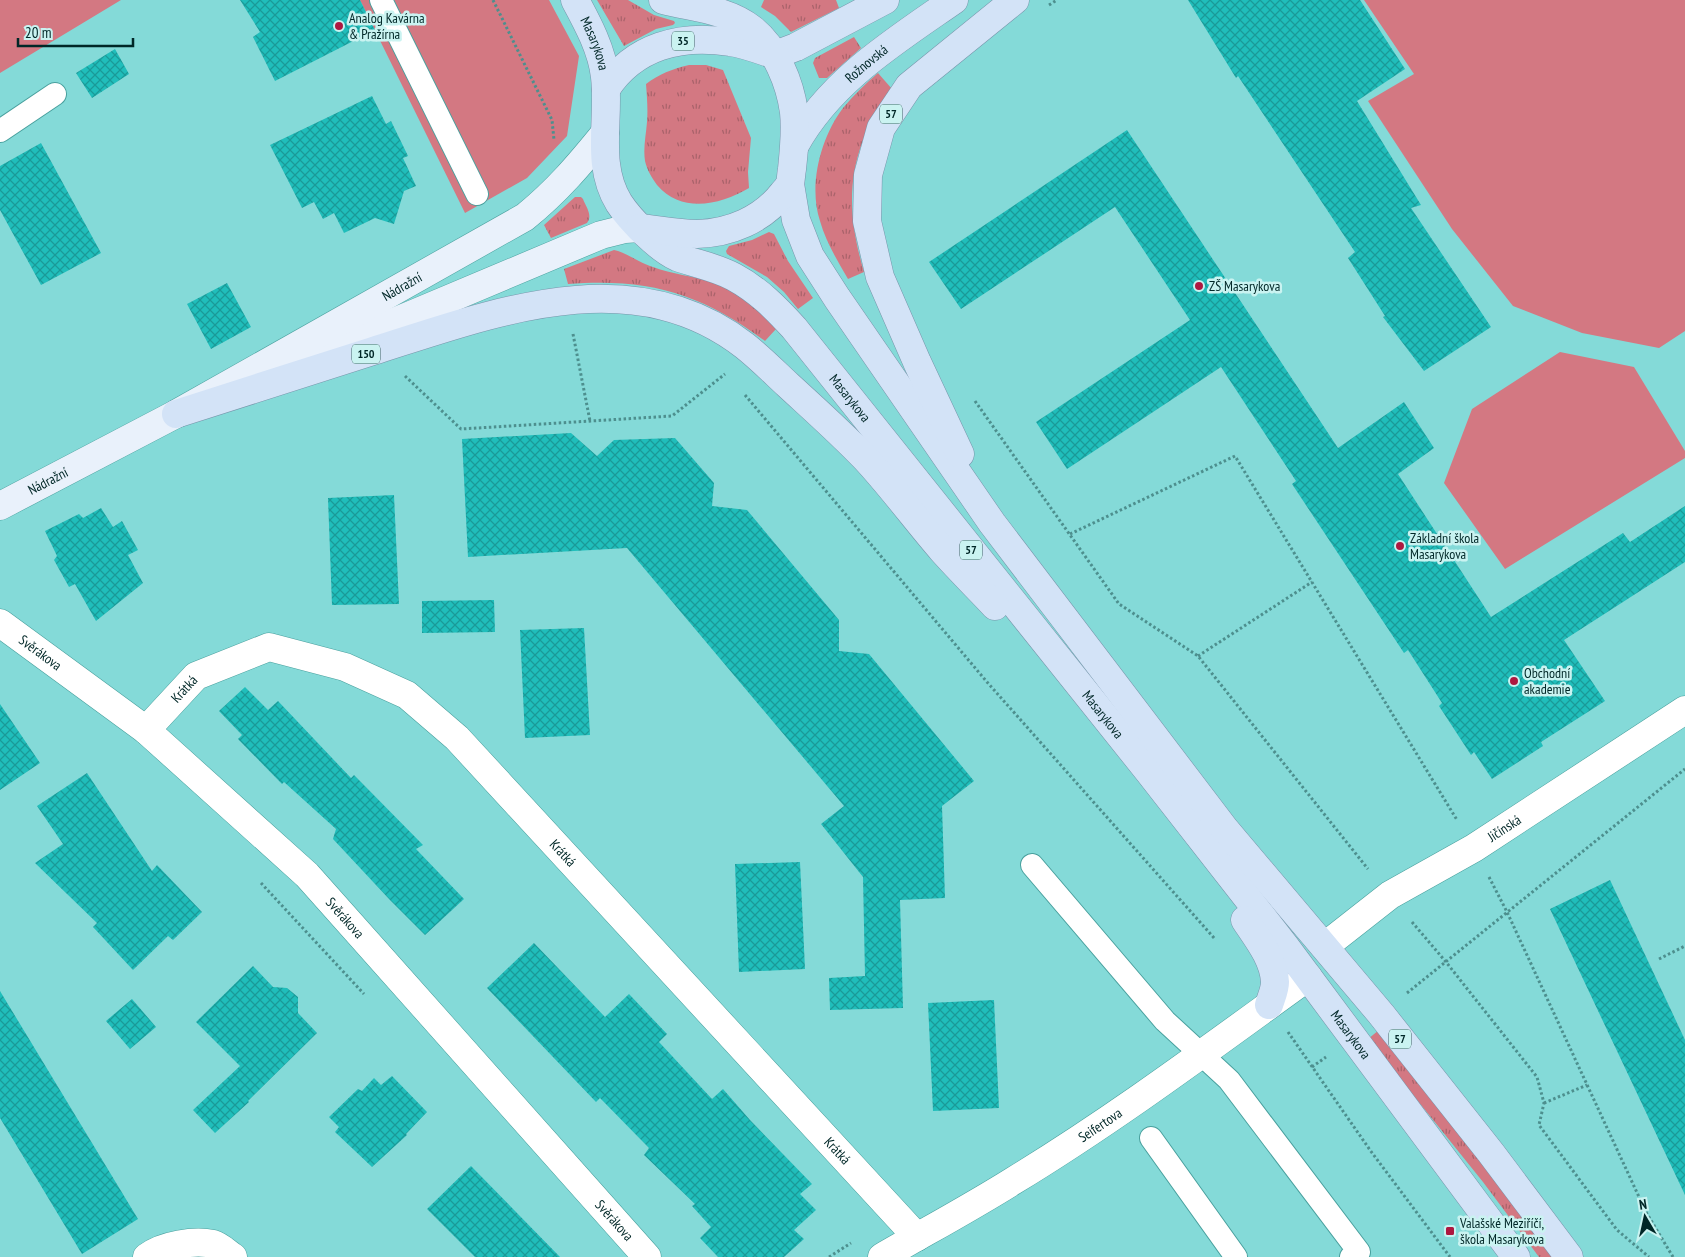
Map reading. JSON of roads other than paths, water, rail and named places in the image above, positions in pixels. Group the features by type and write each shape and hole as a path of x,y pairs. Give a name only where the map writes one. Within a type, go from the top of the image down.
{"main road":[{"name":"Masarykova","path":"575,0 600,55 606,90 604,152 609,180 620,204 640,228 667,252 733,276 761,294 777,310 1149,772 1308,977 1516,1257"},
{"path":"663,0 715,11 731,17 754,31 764,40 774,55 790,91 793,104 795,146"},
{"path":"774,55 796,47 884,0"},
{"name":"Rožnovská","path":"795,146 813,116 844,83 878,52 954,0"},
{"name":"57","path":"992,523 917,362 880,277 867,221 868,175 881,128 910,86 1015,0"},
{"name":"35","path":"606,90 620,70 643,53 685,40 731,42 774,55"},
{"name":"Nádražní","path":"0,506 176,414 525,217 548,199 568,178 605,133"},
{"name":"Masarykova","path":"795,146 790,184 796,220 810,256 836,298 992,523 1224,828 1325,946 1491,1153 1568,1257"},
{"path":"640,228 697,234 720,232 738,227 754,219 769,208 790,184"},
{"name":"Nádražní","path":"176,414 600,235 625,229 640,228"},
{"name":"150","path":"176,414 490,314 558,301 606,299 639,301 683,312 706,323 744,346 824,416 867,460 942,550 1149,772"},
{"name":"57","path":"1149,772 1261,943 1275,980 1269,1005"},
{"path":"1353,1037 1502,1257"}],"street":[{"name":"Svěrákova","path":"0,622 146,730 307,875 647,1257"},
{"name":"Krátká","path":"146,730 196,676 269,647 345,667 407,695 457,738 917,1237"},
{"name":"Jičínská","path":"1325,946 1390,895 1474,848 1685,710"},
{"name":"Seifertova","path":"882,1257 1013,1181 1203,1054 1308,977"},
{"path":"148,1257 152,1253 182,1243 214,1244 234,1257"}],"lane":[{"path":"381,0 477,194"},
{"path":"0,131 55,94"},
{"path":"1032,865 1165,1021 1229,1080 1358,1252 1351,1257"},
{"path":"1151,1138 1236,1257"}],"place":[{"name":"Analog Kavárna & Pražírna","path":"339,26"},
{"name":"ZŠ Masarykova","path":"1199,286"},
{"name":"Základní škola Masarykova","path":"1400,546"},
{"name":"Obchodní akademie","path":"1514,681"},
{"name":"Valašské Meziříčí, škola Masarykova","path":"1450,1231"}]}
